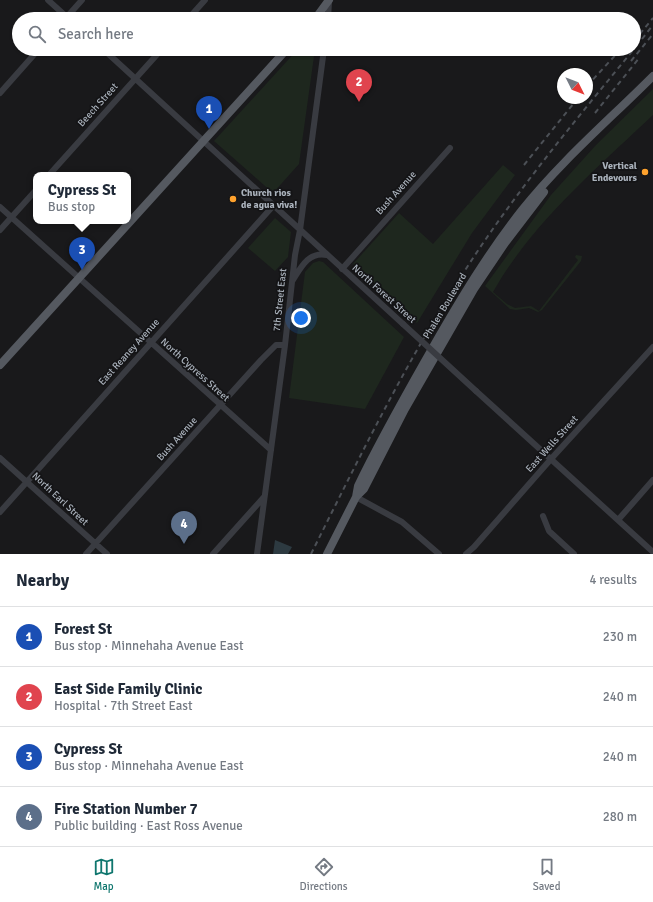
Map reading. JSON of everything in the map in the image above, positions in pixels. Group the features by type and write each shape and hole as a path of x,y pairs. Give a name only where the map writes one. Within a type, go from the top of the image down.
{"main road":[{"path":"320,12 329,1"},
{"path":"131,222 282,56"},
{"name":"Phalen Boulevard","path":"327,554 356,498 364,489 405,409 474,289 505,243 583,145 653,76"},
{"path":"0,365 129,224"}],"street":[{"path":"48,0 61,12"},
{"path":"72,12 82,0"},
{"path":"194,12 205,0"},
{"path":"328,12 329,1"},
{"path":"0,93 33,56"},
{"name":"North Forest Street","path":"110,56 653,552"},
{"name":"Beech Street","path":"52,172 156,56"},
{"name":"7th Street East","path":"257,554 292,281 323,56"},
{"name":"Bush Avenue","path":"342,269 450,148"},
{"path":"0,230 33,193"},
{"name":"East Reaney Avenue","path":"0,512 273,206"},
{"name":"North Cypress Street","path":"0,207 220,406 271,450"},
{"path":"292,281 310,257 318,254 328,255"},
{"name":"Bush Avenue","path":"86,554 276,345 285,345"},
{"name":"East Wells Street","path":"466,554 474,548 551,459 653,347"},
{"name":"North Earl Street","path":"0,458 107,554"},
{"path":"618,520 653,480"},
{"path":"212,554 264,497"},
{"path":"356,498 402,522 439,554"},
{"path":"543,516 549,531 574,554"}],"shaded area":[{"path":"292,56 314,56 299,164 273,193 214,141"},
{"path":"653,89 653,115 566,198 546,220 526,243 493,292 507,304 515,308 531,306 539,311 578,260 575,257 576,255 582,256 581,261 542,310 538,312 529,308 516,310 510,309 485,286 551,195 596,145"},
{"path":"503,165 515,175 472,233 417,323 353,264 399,213 433,244"},
{"path":"275,218 291,232 288,257 275,271 248,248"},
{"path":"319,261 323,262 404,337 365,409 289,398 305,272 313,263"},
{"path":"275,540 292,547 288,554 273,554"}],"railway":[{"path":"641,33 653,18"},
{"path":"642,39 653,25"},
{"path":"641,49 653,34"},
{"path":"593,79 615,56"},
{"path":"311,554 388,402 452,291 493,228 512,202 628,56"},
{"path":"631,61 635,56"},
{"path":"595,113 640,57"},
{"path":"524,165 573,104"}],"place":[{"name":"East Side Family Clinic","path":"359,102"},
{"name":"Forest St","path":"209,129"},
{"name":"Vertical Endevours","path":"645,172"},
{"name":"Church rios de agua viva!","path":"233,199"},
{"name":"Cypress St","path":"82,270"},
{"name":"Fire Station Number 7","path":"184,544"}]}
